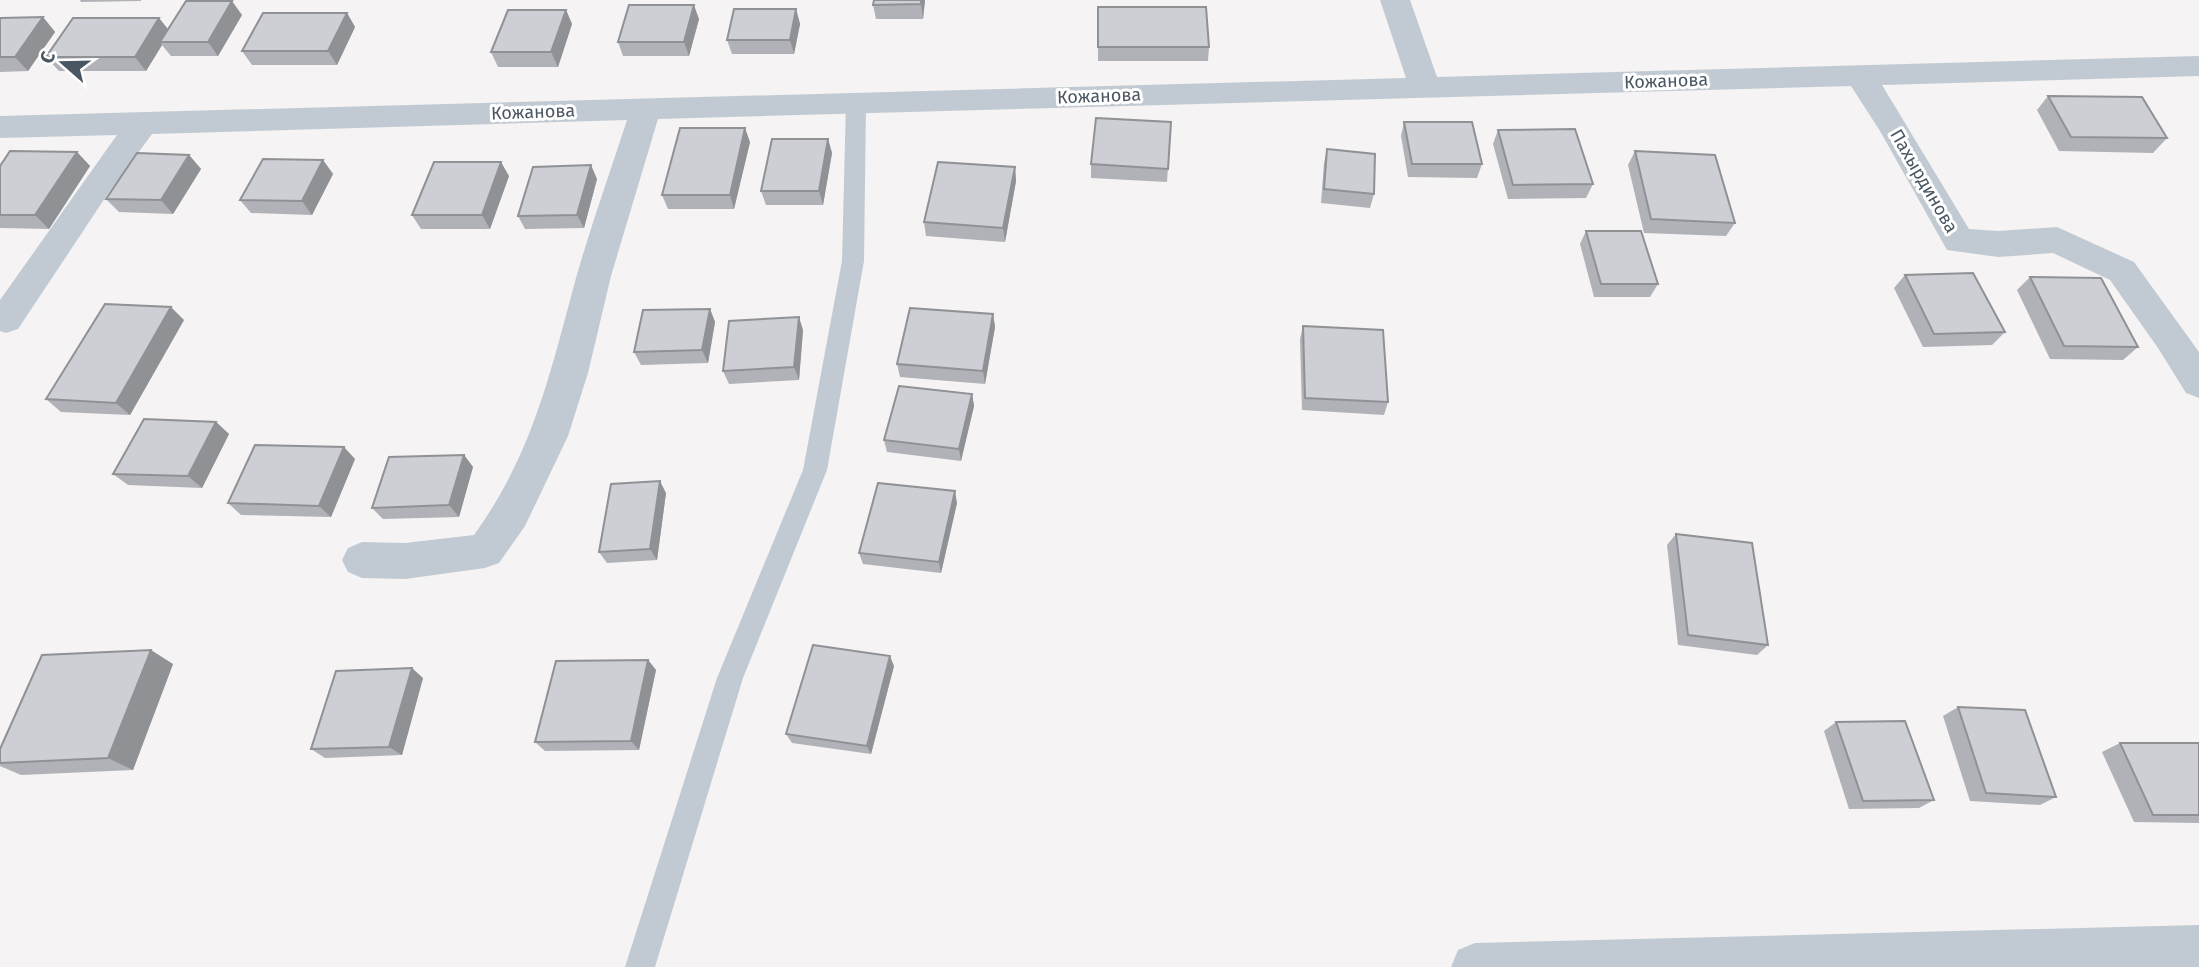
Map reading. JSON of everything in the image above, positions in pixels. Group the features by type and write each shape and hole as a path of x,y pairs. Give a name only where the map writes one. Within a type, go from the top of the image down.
{"street":[{"path":"1395,0 1425,88"},
{"name":"Кожанова","path":"0,127 2199,66"},
{"name":"Пахырдинова","path":"1859,75 1893,126 1959,241 1998,244 2057,240 2122,271 2171,338 2199,383"},
{"path":"362,560 405,561 485,551 511,514 549,436 570,373 594,276 646,109"},
{"path":"6,319 95,187 144,123"},
{"path":"1475,967 2199,949"}],"lane":[{"path":"640,967 730,678 815,470 853,261 856,103"}],"building":[{"path":"874,0 921,0 921,4 873,5"},
{"path":"186,1 232,1 208,42 160,42"},
{"path":"629,5 694,5 684,42 618,42"},
{"path":"1098,7 1206,7 1209,47 1098,47"},
{"path":"734,9 796,9 790,40 727,40"},
{"path":"508,10 566,10 551,52 491,52"},
{"path":"263,13 347,13 328,51 242,51"},
{"path":"43,17 15,57 0,57 0,18"},
{"path":"73,18 159,18 135,57 46,57"},
{"path":"2048,96 2142,97 2167,138 2071,137"},
{"path":"1096,118 1171,122 1168,169 1091,164"},
{"path":"1404,122 1472,122 1482,164 1412,164"},
{"path":"680,128 745,128 730,195 662,195"},
{"path":"1575,129 1593,184 1513,185 1498,130"},
{"path":"772,139 828,139 819,191 761,191"},
{"path":"1327,149 1375,154 1374,194 1324,189"},
{"path":"10,151 77,152 35,215 0,215 0,166"},
{"path":"1635,151 1715,155 1735,223 1651,219"},
{"path":"137,153 189,155 161,200 106,199"},
{"path":"263,159 323,160 302,201 240,200"},
{"path":"434,162 501,162 482,215 412,215"},
{"path":"938,162 1015,167 1003,228 924,222"},
{"path":"591,165 577,215 518,216 533,167"},
{"path":"1586,231 1641,231 1658,284 1601,284"},
{"path":"1973,273 2005,332 1934,334 1905,275"},
{"path":"2030,277 2101,278 2138,347 2064,346"},
{"path":"105,304 171,307 116,403 46,399"},
{"path":"910,308 993,314 983,371 897,364"},
{"path":"710,309 702,350 634,352 643,310"},
{"path":"799,317 794,367 723,371 729,321"},
{"path":"1303,326 1383,330 1388,402 1305,398"},
{"path":"899,386 972,394 959,449 884,440"},
{"path":"144,419 216,422 188,476 113,474"},
{"path":"255,445 344,447 319,506 228,503"},
{"path":"464,455 449,505 372,508 389,457"},
{"path":"660,481 650,549 599,552 611,484"},
{"path":"878,483 955,491 939,562 859,553"},
{"path":"1676,534 1752,543 1768,645 1688,635"},
{"path":"813,645 890,656 867,746 786,734"},
{"path":"151,650 108,758 0,763 0,749 42,655"},
{"path":"648,660 631,741 535,742 556,661"},
{"path":"412,668 389,747 311,749 336,671"},
{"path":"1958,707 2025,710 2056,797 1986,793"},
{"path":"1905,721 1934,800 1863,801 1836,722"},
{"path":"2120,743 2199,743 2199,815 2153,815"}]}
